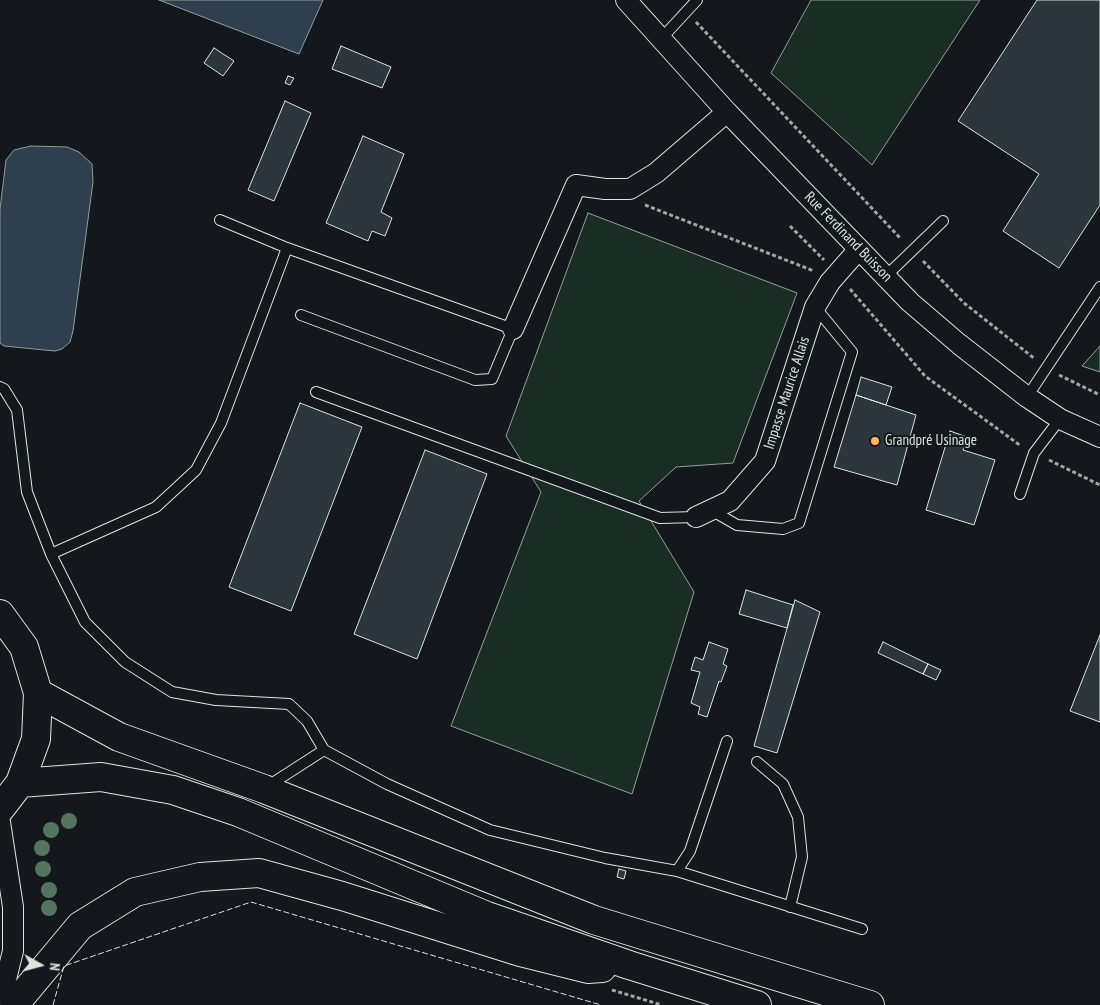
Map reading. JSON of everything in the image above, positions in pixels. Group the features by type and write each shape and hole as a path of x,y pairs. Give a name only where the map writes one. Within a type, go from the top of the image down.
{"main road":[{"path":"0,614 24,647 38,693 36,739 20,783 0,809"},
{"path":"38,693 119,737 264,789 594,920 870,1005"},
{"path":"20,783 101,777 172,790 238,812 487,916 629,965 757,1005"},
{"path":"14,1005 80,926 135,892 200,877 260,873 342,896 520,952 588,970 629,965"}],"street":[{"name":"Rue Ferdinand Buisson","path":"626,0 727,112 910,302 1027,397 1060,419 1100,437"},
{"path":"513,329 576,184 605,189 630,189 656,173 727,112"},
{"name":"Impasse Maurice Allais","path":"703,514 730,501 765,461 815,308 835,276 859,249"},
{"path":"0,822 13,907 12,951 4,987 0,993"},
{"path":"0,926 12,951"}],"lane":[{"path":"661,39 697,0"},
{"path":"220,220 287,248 513,329 492,379 475,380 301,315"},
{"path":"886,276 942,221"},
{"path":"51,554 156,507 196,470 221,423 287,248"},
{"path":"1027,397 1100,287"},
{"path":"316,392 660,518 703,514 738,525 783,529 799,523 852,352 815,308"},
{"path":"0,387 4,389 17,410 27,492 51,554 85,622 125,662 172,692 216,700 289,704 307,721 324,750 387,784 490,830 605,858 677,871 862,929"},
{"path":"1020,494 1034,453 1060,419"},
{"path":"677,871 690,851 727,741"},
{"path":"264,789 324,750"},
{"path":"758,762 783,784 798,817 802,857 790,907"}],"path":[{"path":"687,13 964,303 1046,368 1100,395"},
{"path":"641,203 835,276"},
{"path":"790,226 925,376 1017,444 1100,485"},
{"path":"604,987 662,1005"}],"green space":[{"path":"811,0 980,0 872,165 771,73"},
{"path":"588,213 797,293 733,463 676,467 639,501 694,592 632,794 451,726 541,492 506,436"},
{"path":"1100,346 1100,372 1082,366"}],"water":[{"path":"159,0 323,0 299,54"},
{"path":"31,146 67,147 79,152 92,164 93,182 73,331 70,342 62,349 55,351 4,346 0,343 0,209 6,160 14,150"}],"building":[{"path":"1037,0 1100,0 1100,205 1059,268 1003,231 1039,174 958,121"},
{"path":"341,46 391,67 382,88 332,69"},
{"path":"214,48 234,61 223,76 204,63"},
{"path":"288,76 294,78 290,85 285,83"},
{"path":"285,101 311,113 274,201 248,190"},
{"path":"363,136 404,154 381,212 392,218 385,236 372,231 368,241 326,223"},
{"path":"861,377 892,387 886,405 856,395"},
{"name":"Grandpré Usinage","path":"856,395 916,415 897,485 834,467"},
{"path":"300,403 362,427 291,611 229,587"},
{"path":"950,431 967,437 963,450 995,460 974,525 926,510"},
{"path":"425,450 487,474 417,659 354,634"},
{"path":"746,590 793,605 787,628 739,614"},
{"path":"795,600 820,612 777,753 754,746"},
{"path":"1100,635 1100,722 1070,711"},
{"path":"709,642 728,649 723,664 727,666 721,682 719,681 707,717 698,714 700,707 691,703 700,672 691,670 695,657 703,660"},
{"path":"883,642 928,664 923,674 878,653"},
{"path":"928,664 941,670 936,680 923,674"},
{"path":"619,869 626,871 624,879 617,877"}],"fence":[{"path":"53,1005 64,966 251,902 601,1005"}],"place":[{"name":"Grandpré Usinage","path":"875,441"}]}
